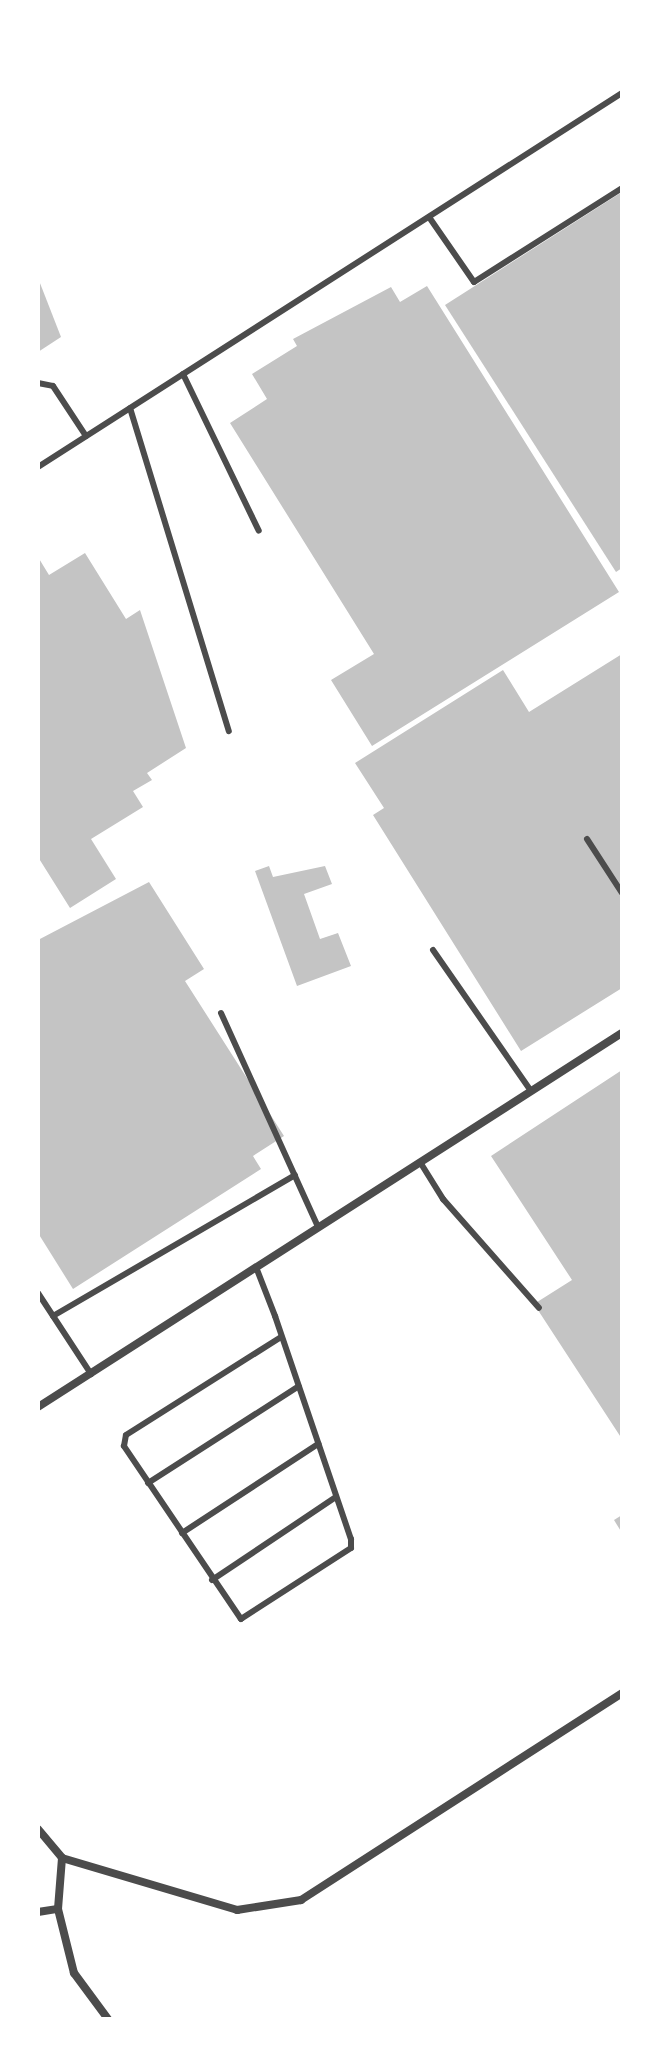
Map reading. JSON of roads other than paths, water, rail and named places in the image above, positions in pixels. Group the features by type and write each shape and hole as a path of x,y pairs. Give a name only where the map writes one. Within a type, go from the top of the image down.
{"street":[{"path":"38,1407 622,1033"},
{"path":"38,1829 62,1858 237,1910 301,1900 622,1693"},
{"path":"62,1858 58,1909 74,1973 108,2019"},
{"path":"38,1912 58,1909"}],"lane":[{"path":"38,467 622,93"},
{"path":"429,217 474,282 622,188"},
{"path":"183,374 259,531"},
{"path":"38,383 53,386 86,436"},
{"path":"130,408 229,731"},
{"path":"587,839 622,893"},
{"path":"433,950 531,1091"},
{"path":"221,1013 318,1227"},
{"path":"420,1162 443,1199 539,1308"},
{"path":"53,1316 295,1175"},
{"path":"256,1267 299,1386 351,1548 241,1619 124,1446 126,1435 281,1337"},
{"path":"38,1293 91,1374"},
{"path":"148,1483 299,1386"},
{"path":"182,1533 318,1444"},
{"path":"212,1580 336,1497"}]}
